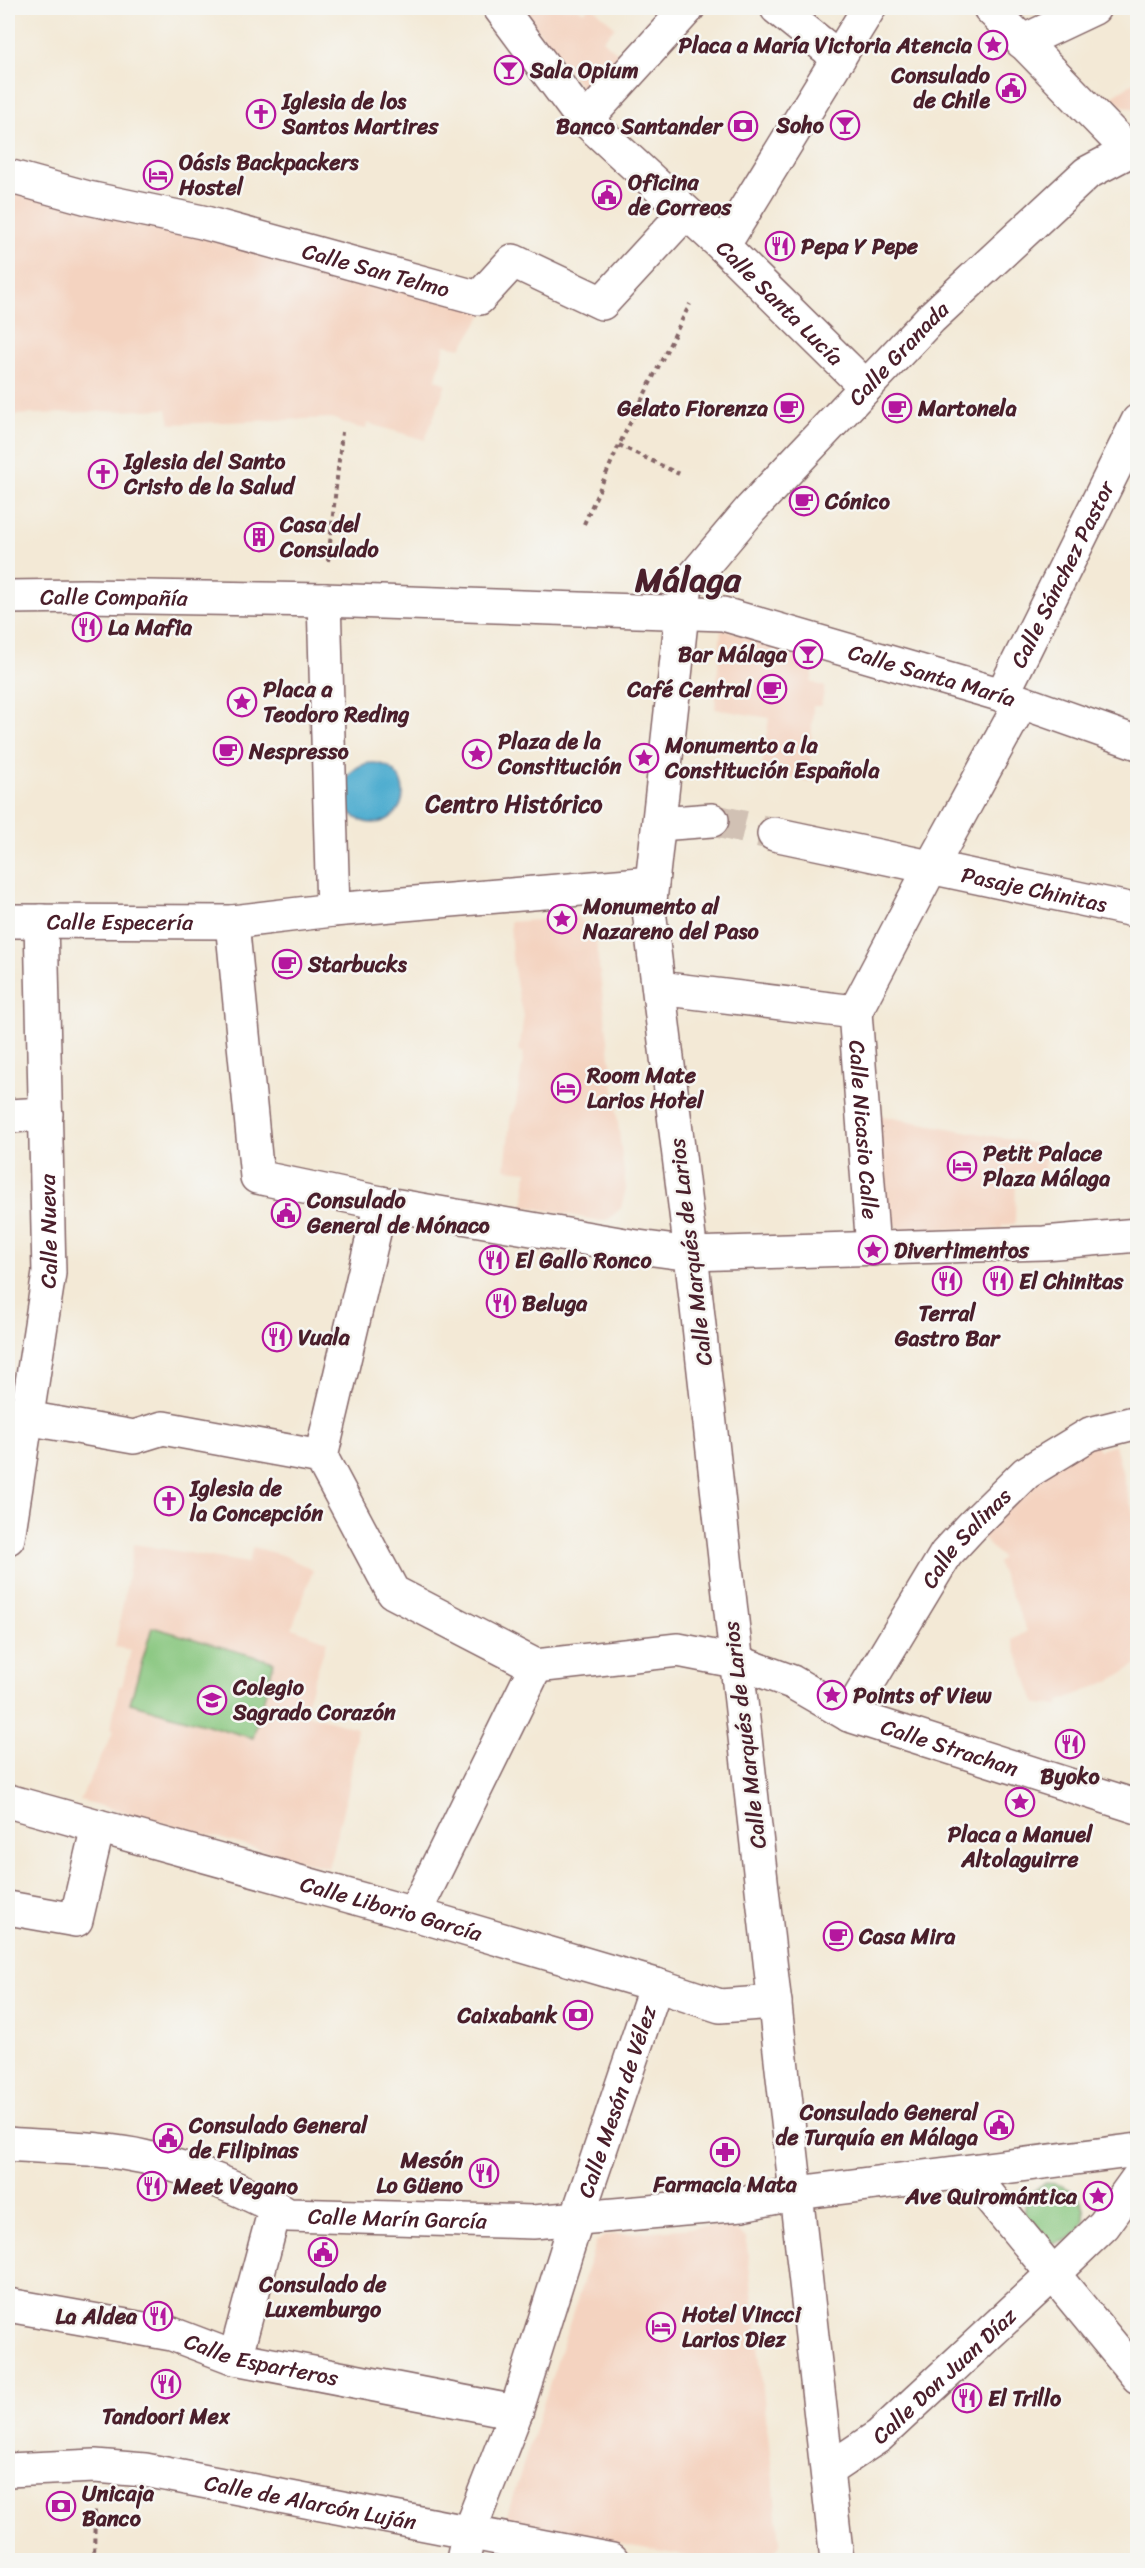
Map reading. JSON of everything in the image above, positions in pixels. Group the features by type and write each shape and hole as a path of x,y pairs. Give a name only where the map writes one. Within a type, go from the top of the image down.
{"street":[{"path":"476,8 495,31 509,11"},
{"path":"586,120 688,8"},
{"path":"777,8 839,58"},
{"path":"723,246 869,8"},
{"path":"990,8 1133,152"},
{"path":"1022,42 1094,8"},
{"name":"Calle Santa Lucía","path":"509,11 586,120 723,246 866,387"},
{"name":"Calle Granada","path":"684,600 751,509 931,318 1087,173 1133,152"},
{"name":"Calle San Telmo","path":"8,176 88,198 213,225 479,298 513,261 602,303 685,213"},
{"name":"Calle Sánchez Pastor","path":"1011,699 1137,421"},
{"name":"Calle Compañía","path":"8,597 324,600"},
{"path":"324,600 333,910"},
{"name":"Calle Santa María","path":"324,600 684,600 723,614 1011,699 1137,743"},
{"name":"Calle Marqués de Larios","path":"684,600 651,896 659,988 691,1254 837,2560"},
{"name":"Pasaje Chinitas","path":"855,1012 931,867 1011,699"},
{"path":"659,824 711,820"},
{"name":"Pasaje Chinitas","path":"774,834 1137,911"},
{"name":"Calle Especería","path":"8,921 232,922 333,910 651,896"},
{"name":"Calle Nueva","path":"8,1538 13,1461 26,1418 49,1273 41,921"},
{"path":"232,922 257,1177 381,1203 631,1246 691,1254 1044,1243 1137,1235"},
{"path":"659,988 855,1012"},
{"name":"Calle Nicasio Calle","path":"855,1012 873,1249"},
{"path":"8,1116 46,1114"},
{"path":"381,1203 321,1457 393,1592 536,1666 414,1914"},
{"path":"26,1418 134,1437 163,1428 321,1457"},
{"name":"Calle Salinas","path":"849,1715 946,1554 973,1525 1026,1473 1090,1434 1137,1422"},
{"name":"Calle Strachan","path":"536,1666 678,1650 735,1661 792,1682 849,1715 1137,1807"},
{"name":"Calle Liborio García","path":"8,1802 414,1914 720,2006 775,2002"},
{"path":"8,1908 76,1920 98,1826"},
{"name":"Calle Mesón de Vélez","path":"466,2546 516,2412 576,2218 656,1985"},
{"name":"Calle Marín García","path":"8,2144 144,2157 182,2168 288,2215 533,2222 742,2204 797,2193 970,2173 1137,2150"},
{"path":"970,2173 1137,2377"},
{"name":"Calle Don Juan Díaz","path":"828,2470 879,2436 1054,2273 1104,2225 1137,2178"},
{"path":"235,2358 271,2224 278,2210"},
{"name":"Calle Esparteros","path":"8,2305 172,2334 235,2358 516,2412"},
{"name":"Calle de Alarcón Luján","path":"8,2470 95,2466 145,2470 198,2479 466,2546 612,2560"}],"path":[{"path":"584,524 619,445 690,304"},
{"path":"324,600 342,432"},
{"path":"619,445 679,474"},
{"path":"94,2560 95,2466"}],"shaded area":[{"path":"521,8 578,8 584,12 588,8 594,8 615,27 603,40 624,59 589,97"},
{"path":"1137,80 1137,110 1121,105 1111,97"},
{"path":"8,186 487,308 461,348 445,345 436,379 446,384 425,440 367,423 366,429 355,427 332,418 170,424 167,409 12,415 14,448 8,448"},
{"path":"721,629 818,652 811,682 825,687 821,706 813,706 809,782 761,773 769,718 715,709"},
{"name":"Room Mate Larios Hotel","path":"577,917 595,933 626,1189 621,1208 609,1219 601,1221 524,1206 527,1171 505,1169 511,1114 515,1110 524,1053 519,1051 524,1015 512,958 510,922"},
{"path":"876,1115 1048,1146 1043,1173 1016,1171 1015,1224 1002,1225 1002,1229 900,1229 882,1213"},
{"path":"1095,1442 1099,1450 1115,1445 1137,1528 1137,1664 1110,1681 1060,1701 1059,1705 1036,1704 1012,1640 1027,1631 997,1562 1002,1558 978,1534 1028,1480"},
{"name":"Colegio Sagrado Corazón","path":"134,1544 248,1563 253,1547 285,1556 313,1570 292,1628 327,1641 303,1713 357,1728 348,1791 328,1868 80,1800 114,1730 111,1727 119,1686 122,1686 131,1650 115,1647"},
{"path":"730,2225 746,2238 780,2542 772,2560 704,2560 505,2521 596,2242 607,2235"}],"green space":[{"path":"152,1627 274,1662 253,1738 130,1703"},
{"path":"1045,2183 1062,2186 1074,2193 1082,2202 1084,2213 1082,2224 1076,2234 1064,2241 1048,2244 1023,2218 1024,2206 1028,2197"}],"water":[{"path":"373,763 394,772 403,793 394,814 373,823 352,814 343,793 352,772"}],"tunnel":[{"path":"712,820 774,834"}],"place":[{"name":"Placa a María Victoria Atencia","path":"993,45"},
{"name":"Sala Opium","path":"509,70"},
{"name":"Consulado de Chile","path":"1011,88"},
{"name":"Iglesia de los Santos Martires","path":"261,114"},
{"name":"Soho","path":"845,125"},
{"name":"Banco Santander","path":"743,126"},
{"name":"Oásis Backpackers Hostel","path":"158,175"},
{"name":"Oficina de Correos","path":"607,195"},
{"name":"Pepa Y Pepe","path":"780,246"},
{"name":"Gelato Fiorenza","path":"789,408"},
{"name":"Martonela","path":"897,408"},
{"name":"Iglesia del Santo Cristo de la Salud","path":"103,474"},
{"name":"Cónico","path":"804,501"},
{"name":"Casa del Consulado","path":"259,537"},
{"name":"La Mafia","path":"87,627"},
{"name":"Bar Málaga","path":"808,654"},
{"name":"Café Central","path":"772,689"},
{"name":"Placa a Teodoro Reding","path":"242,702"},
{"name":"Nespresso","path":"228,751"},
{"name":"Plaza de la Constitución","path":"477,754"},
{"name":"Monumento a la Constitución Española","path":"644,758"},
{"name":"Monumento al Nazareno del Paso","path":"562,919"},
{"name":"Starbucks","path":"287,964"},
{"name":"Room Mate Larios Hotel","path":"566,1088"},
{"name":"Petit Palace Plaza Málaga","path":"962,1166"},
{"name":"Consulado General de Mónaco","path":"286,1213"},
{"name":"Divertimentos","path":"873,1250"},
{"name":"El Gallo Ronco","path":"494,1260"},
{"name":"Terral Gastro Bar","path":"947,1281"},
{"name":"El Chinitas","path":"998,1281"},
{"name":"Beluga","path":"501,1303"},
{"name":"Vuala","path":"277,1337"},
{"name":"Iglesia de la Concepción","path":"169,1501"},
{"name":"Points of View","path":"832,1695"},
{"name":"Colegio Sagrado Corazón","path":"212,1700"},
{"name":"Byoko","path":"1070,1744"},
{"name":"Placa a Manuel Altolaguirre","path":"1020,1802"},
{"name":"Casa Mira","path":"838,1936"},
{"name":"Caixabank","path":"578,2015"},
{"name":"Consulado General de Turquía en Málaga","path":"999,2125"},
{"name":"Consulado General de Filipinas","path":"168,2138"},
{"name":"Farmacia Mata","path":"725,2152"},
{"name":"Mesón Lo Güeno","path":"484,2173"},
{"name":"Meet Vegano","path":"152,2186"},
{"name":"Ave Quiromántica","path":"1098,2196"},
{"name":"Consulado de Luxemburgo","path":"323,2252"},
{"name":"La Aldea","path":"158,2316"},
{"name":"Hotel Vincci Larios Diez","path":"661,2327"},
{"name":"Tandoori Mex","path":"166,2384"},
{"name":"El Trillo","path":"967,2398"},
{"name":"Unicaja Banco","path":"61,2506"}],"district":[{"name":"Málaga","path":"688,579"},
{"name":"Centro Histórico","path":"514,804"}]}
